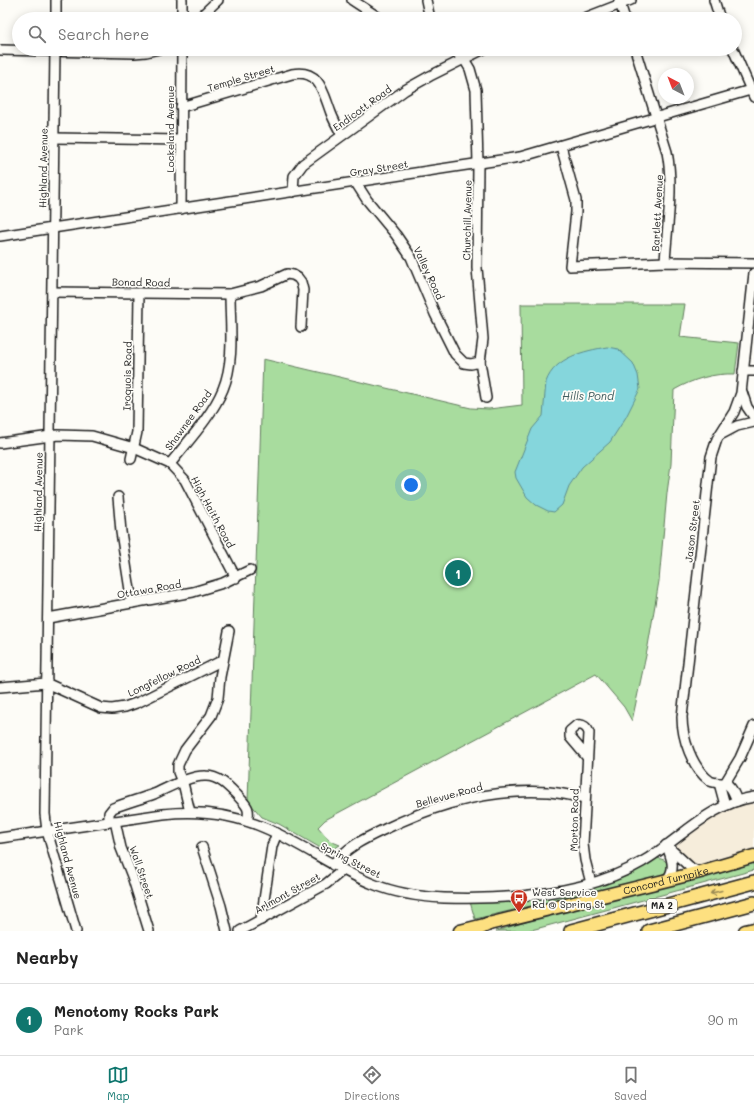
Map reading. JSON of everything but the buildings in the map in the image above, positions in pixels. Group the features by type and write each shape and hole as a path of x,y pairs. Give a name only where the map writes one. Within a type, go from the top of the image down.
{"highway":[{"name":"MA 2","path":"571,931 754,882"},
{"name":"MA 2","path":"649,931 754,903"},
{"path":"474,931 488,924"}],"main road":[{"name":"Concord Turnpike","path":"460,931 666,881 754,856"},
{"path":"745,931 754,929"}],"street":[{"path":"56,0 56,12"},
{"path":"182,0 182,12"},
{"path":"205,12 218,0"},
{"path":"352,0 370,12"},
{"path":"426,0 429,12"},
{"path":"598,12 620,2 631,0"},
{"path":"714,0 718,12"},
{"path":"620,2 623,12"},
{"path":"0,50 12,50"},
{"name":"Highland Avenue","path":"55,56 45,814 76,931"},
{"name":"Lockeland Avenue","path":"181,209 182,56"},
{"name":"Churchill Avenue","path":"460,56 470,69 476,90 478,268 483,339 480,362 486,398"},
{"name":"Endicott Road","path":"294,192 294,176 297,170 342,135 405,90 470,56"},
{"name":"Bartlett Avenue","path":"637,56 668,152 670,174 665,262"},
{"path":"736,56 753,92"},
{"name":"Temple Street","path":"181,107 292,74 306,73 317,80 333,119 342,135"},
{"name":"Gray Street","path":"0,236 520,157 753,92"},
{"path":"54,138 181,140"},
{"path":"561,146 576,200 570,266 665,262 754,262"},
{"name":"Valley Road","path":"356,183 367,200 396,234 411,257 435,314 455,354 464,363 471,364 480,362"},
{"name":"Jason Street","path":"737,801 732,790 722,783 709,780 700,770 686,744 682,722 711,457 719,436 734,412 742,389 754,273"},
{"name":"Bonad Road","path":"52,292 230,294 260,286 287,274 293,275 301,282 303,290 301,327"},
{"name":"Iroquois Road","path":"132,459 137,432 139,293"},
{"name":"Shawnee Road","path":"170,464 210,412 224,388 230,363 230,294"},
{"path":"743,371 754,371"},
{"path":"742,389 747,407 754,417"},
{"path":"719,436 737,426 754,422"},
{"name":"High Haith Road","path":"0,443 68,434 92,436 134,448 170,464 185,480 236,578"},
{"path":"118,497 121,532 132,603"},
{"name":"Ottawa Road","path":"48,618 193,592 236,578 250,570"},
{"path":"190,812 182,782 177,770 179,760 211,716 218,698 223,660 229,631"},
{"name":"Longfellow Road","path":"0,687 46,683 100,708 112,709 125,707 139,702 223,660"},
{"path":"725,805 722,783 740,758 754,726"},
{"name":"Morton Road","path":"587,756 583,851 591,883"},
{"path":"112,821 109,813 113,808 182,782 205,776 220,780 233,791 248,808 249,813 246,821"},
{"name":"Bellevue Road","path":"333,865 342,854 362,840 411,817 451,803 494,794 524,792 548,792 585,798"},
{"name":"Spring Street","path":"0,838 163,814 190,812 220,815 246,821 277,833 342,870 362,880 389,890 437,897 474,898 518,896 553,891 591,883 612,876 633,867 666,846 697,821 725,805 754,798"},
{"name":"Wall Street","path":"112,821 132,876 149,931"},
{"path":"261,920 272,846 277,833"},
{"path":"666,846 691,868 700,872"},
{"path":"666,846 672,860 673,867 671,874 666,881"},
{"path":"202,847 221,906 227,931"},
{"name":"Arlmont Street","path":"240,931 326,884 342,870"}],"shaded area":[{"path":"752,801 754,807 754,852 695,868 684,858 674,843 721,812 737,805"}],"green space":[{"path":"521,304 685,304 680,337 739,343 735,374 704,378 674,390 671,464 659,581 648,646 632,721 624,707 596,674 325,820 318,827 330,841 340,845 330,851 324,850 279,824 262,817 248,801 263,359 471,408 489,409 522,405"},
{"path":"658,858 666,861 668,869 666,872 652,878 475,919 470,902 546,896"},
{"path":"754,862 754,870 543,927 527,931 496,931 542,917"}],"water":[{"name":"Hills Pond","path":"607,347 618,349 633,363 638,375 640,389 626,417 610,442 582,467 569,486 562,505 554,512 548,511 536,505 527,497 516,478 515,472 532,429 543,416 546,382 550,373 563,361 580,353"}],"place":[{"name":"Menotomy Rocks Park","path":"458,573"},
{"name":"West Service Rd @ Spring St","path":"519,913"}]}
